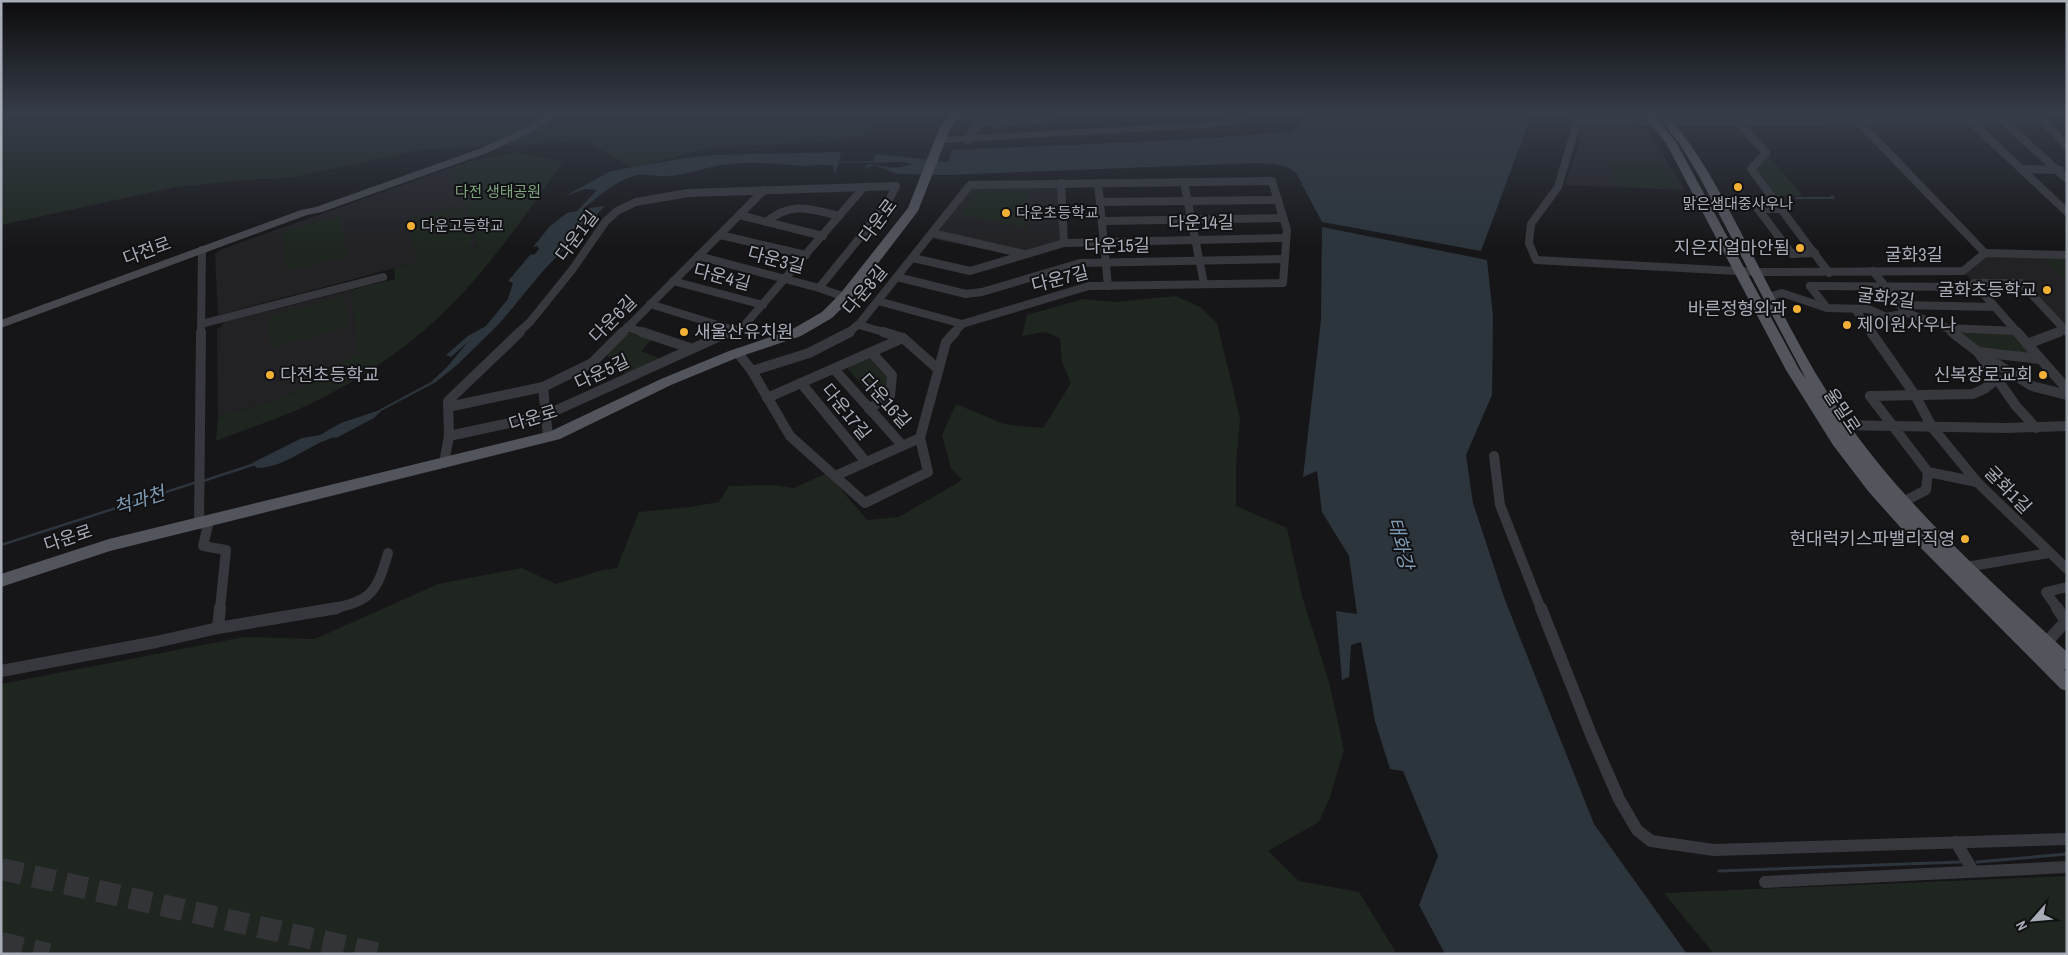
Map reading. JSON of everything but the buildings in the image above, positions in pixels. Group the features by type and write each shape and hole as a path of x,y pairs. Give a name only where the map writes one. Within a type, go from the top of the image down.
{"main road":[{"name":"다전로","path":"1,324 304,212 315,206 450,159"},
{"name":"다전로","path":"304,212 318,210 464,159"},
{"name":"다운로","path":"1,581 109,545 555,435 666,382 738,353 796,333 827,315 845,297 914,209 934,159"},
{"name":"울밀로","path":"1680,159 1793,370 1834,425 1873,487 1907,524 2067,684"},
{"name":"울밀로","path":"1694,159 1817,386 1834,425 1903,502 1966,567 2067,663"}],"street":[{"name":"굴화3길","path":"1565,159 1558,187 1531,224 1529,243 1536,260 1742,272 1963,271 1984,253"},
{"path":"1761,159 1751,169 1829,273"},
{"path":"1894,159 1984,253 2067,255"},
{"path":"2010,159 2062,204 2067,212"},
{"path":"2045,159 2067,179"},
{"path":"2021,169 2067,170"},
{"name":"다운7길","path":"962,324 1089,286 1283,283 1287,230 1272,181 970,185"},
{"path":"1184,182 1204,284"},
{"name":"다운7길","path":"1061,183 1064,242"},
{"path":"1098,183 1108,286"},
{"name":"다운8길","path":"752,371 829,344 859,325 970,185"},
{"name":"다운1길","path":"448,407 448,401 530,322 572,270 606,221 617,211 636,202 664,196 764,190 896,186 887,204 819,288"},
{"name":"다운5길","path":"449,436 546,415 720,334 742,328 864,187"},
{"name":"다운6길","path":"448,407 542,387 592,363 764,190"},
{"path":"1100,202 1278,200"},
{"path":"766,222 776,212 792,208 839,216"},
{"path":"1781,209 1758,208 1792,254 1815,254"},
{"path":"739,215 823,236"},
{"path":"1102,221 1283,218"},
{"path":"932,233 1025,254"},
{"path":"720,235 806,255"},
{"name":"다운14길","path":"913,258 970,271 1064,242 1286,238"},
{"path":"202,250 200,502 204,523 203,546 226,550 218,628"},
{"name":"다운3길","path":"698,256 819,288 845,297"},
{"name":"다운15길","path":"897,277 966,294 982,292 1071,264 1106,261 1285,259"},
{"path":"1963,271 2067,389"},
{"path":"1873,272 1907,313"},
{"path":"201,324 383,277"},
{"name":"다운4길","path":"673,281 762,305"},
{"name":"굴화2길","path":"2016,331 1947,328 1907,313 1886,317 1868,309 1827,308 1810,286 2021,283 2066,330 2027,344"},
{"path":"1768,297 1782,293 1827,308"},
{"path":"738,353 752,371 790,436 866,503 928,472 920,438 946,342 962,324 878,301"},
{"path":"650,304 735,330"},
{"name":"굴화2길","path":"1900,305 1995,307"},
{"name":"굴화1길","path":"1855,309 1915,395 1932,427 1977,482 2067,569"},
{"path":"859,325 903,338 938,369"},
{"path":"627,327 690,348"},
{"path":"1947,328 1978,352 2016,406 2036,428"},
{"name":"다운17길","path":"767,398 903,338"},
{"name":"다운17길","path":"870,409 890,395 892,381 892,375 871,352"},
{"path":"1978,352 2040,359"},
{"path":"1985,361 1997,364 2032,386 2067,395"},
{"name":"다운16길","path":"834,369 902,445 835,476"},
{"path":"1977,482 1928,472 1870,396 1973,394 1984,390 1997,379"},
{"name":"다운17길","path":"801,383 866,462"},
{"path":"542,387 548,436"},
{"path":"444,463 449,436 448,407"},
{"path":"1834,425 2036,428 2067,426"},
{"path":"902,445 920,438"},
{"path":"1494,456 1500,505 1592,737 1619,799 1637,830 1651,841 1714,850 2067,839"},
{"path":"1903,502 1926,490 1928,472"},
{"path":"1966,567 2049,552"},
{"path":"1,671 146,644 218,628 346,606 363,600 376,589 388,553"},
{"path":"2046,643 2066,621 2046,592 2067,587"},
{"path":"1956,842 1973,871"},
{"path":"1765,882 2067,867"}],"shaded area":[{"path":"1574,159 1665,159 1685,190 1565,185"},
{"path":"453,167 478,246 218,315 215,254 222,249"},
{"name":"다운초등학교","path":"1058,186 1060,241 1012,255 934,239 971,188"},
{"name":"굴화초등학교","path":"1985,253 2067,255 2067,328 2021,283 1974,283 1963,271"},
{"name":"다전초등학교","path":"351,290 359,353 286,397 218,417 217,330 225,322"}],"green space":[{"path":"1,159 380,159 288,178 244,180 176,187 1,225"},
{"name":"다전 생태공원","path":"484,159 547,159 563,162 526,214 473,281 443,313 408,344 369,371 329,395 297,410 216,441 218,417 286,397 358,353 351,290 395,279 394,268 417,262 407,219 462,205 472,239 470,243 471,248 478,246 453,167"},
{"path":"616,159 669,159 633,168"},
{"path":"1761,159 1771,159 1803,196 1771,196 1751,169"},
{"path":"1608,163 1665,165 1679,189 1620,186"},
{"path":"1026,192 1027,229 962,214 976,193"},
{"path":"340,216 347,256 287,271 283,231"},
{"path":"2039,254 2067,255 2067,281"},
{"path":"344,296 348,327 271,348 269,316"},
{"path":"1176,296 1200,307 1217,323 1240,418 1236,464 1236,506 1287,528 1302,596 1329,682 1344,750 1330,797 1319,822 1268,851 1299,881 1359,892 1397,954 1,954 1,684 244,637 315,639 438,584 522,568 556,584 603,570 617,568 639,512 719,502 729,486 770,485 794,488 827,473 867,520 899,517 962,480 951,468 942,435 956,404 1004,424 1043,428 1071,383 1062,362 1060,338 1045,332 1022,336 1027,315 1083,299 1115,302"},
{"path":"1947,328 2016,331 2040,359 1978,352"},
{"path":"628,332 654,337 641,351 659,358 626,375 606,354"},
{"path":"872,356 890,375 889,389 877,399 847,368"},
{"path":"2067,876 2067,954 1714,954 1664,893"}],"water":[{"path":"682,159 840,159 839,162 874,161 874,159 917,159 948,162 949,159 1515,159 1481,251 1322,222 1296,173 1287,167 1272,164 1257,163 945,175 898,174 874,165 865,169 866,165 869,164 893,168 912,164 903,162 839,163 835,174 833,166 828,165 806,166 752,163 722,165 672,176 638,175 613,185 583,209 605,206 543,271 499,324 457,365 436,382 381,411 374,418 336,438 324,441 287,460 267,467 257,468 252,463 302,438 320,435 341,423 377,411 431,382 447,367 468,342 451,357 446,355 468,336 486,326 508,299 513,283 508,281 530,255 535,254 539,249 537,246 533,247 550,226 567,213 577,211 597,190 585,189 565,196 611,171"},
{"name":"태화강","path":"1322,227 1487,260 1493,316 1492,395 1466,455 1473,503 1505,600 1594,824 1687,954 1445,954 1419,905 1438,856 1403,771 1390,769 1375,721 1361,642 1351,645 1349,677 1342,680 1336,611 1357,614 1349,556 1322,512 1317,471 1303,477 1321,320"}],"waterway":[{"path":"1796,198 1834,198 1832,196"},
{"name":"척과천","path":"203,481 255,464"},
{"name":"척과천","path":"1,545 197,482"},
{"path":"1977,862 2067,854"},
{"path":"1719,871 1960,862"}],"tunnel":[{"path":"1,869 380,954"},
{"path":"1,943 49,954"}],"place":[{"name":"맑은샘대중사우나","path":"1738,187"},
{"name":"다운초등학교","path":"1006,213"},
{"name":"다운고등학교","path":"411,226"},
{"name":"지은지얼마안됨","path":"1800,248"},
{"name":"굴화초등학교","path":"2047,290"},
{"name":"바른정형외과","path":"1797,309"},
{"name":"제이원사우나","path":"1847,325"},
{"name":"새울산유치원","path":"684,332"},
{"name":"다전초등학교","path":"270,375"},
{"name":"신복장로교회","path":"2043,375"},
{"name":"현대럭키스파밸리직영","path":"1965,539"}]}
